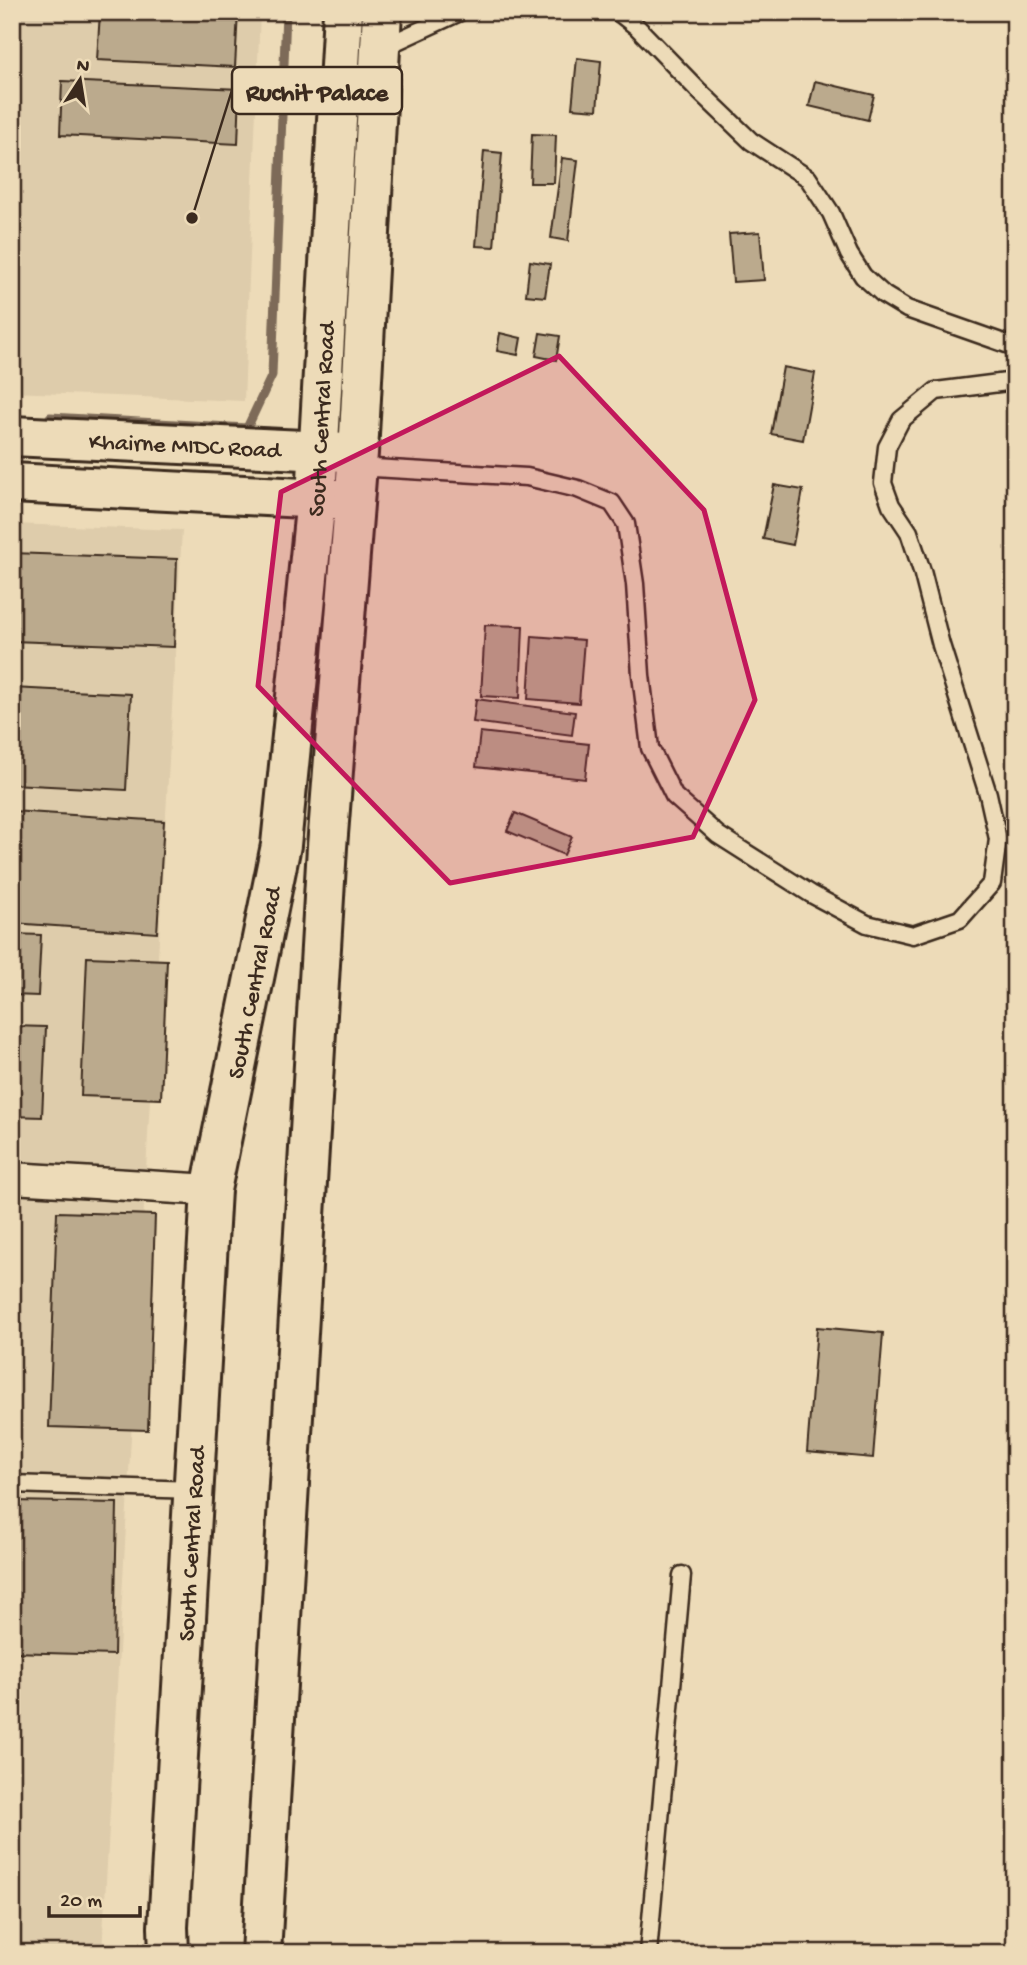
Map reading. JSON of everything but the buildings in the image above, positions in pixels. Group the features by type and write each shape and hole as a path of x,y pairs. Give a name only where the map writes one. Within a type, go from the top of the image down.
{"main road":[{"name":"South Central Road","path":"169,1953 168,1913 211,1190 281,845 320,450 343,12"},
{"name":"South Central Road","path":"261,1953 327,847 357,474 382,12"},
{"name":"Khairne MIDC Road","path":"12,436 320,450 357,474 316,498 12,483"}],"street":[{"path":"12,1178 211,1190"}],"lane":[{"path":"380,50 460,12"},
{"path":"618,12 637,27 751,141 808,178 831,212 849,254 863,276 884,295 907,309 1015,347"},
{"path":"357,474 527,477 578,489 612,503 626,524 635,584 650,748 674,796 718,835 811,894 867,924 913,935 960,919 992,883 998,839 988,794 941,645 922,571 909,532 891,505 883,483 887,447 901,420 936,391 1015,381"},
{"path":"12,1484 194,1490"},
{"path":"648,1953 682,1575"}],"highlighted area":[{"path":"559,356 704,510 755,700 693,837 450,883 258,686 281,492"}],"shaded area":[{"path":"12,12 260,12 244,401 12,392"},
{"path":"12,524 182,530 102,1953 12,1953"}],"waterway":[{"path":"50,417 247,428 272,375 286,12"}],"place":[{"name":"Ruchit Palace","path":"192,218"}]}
